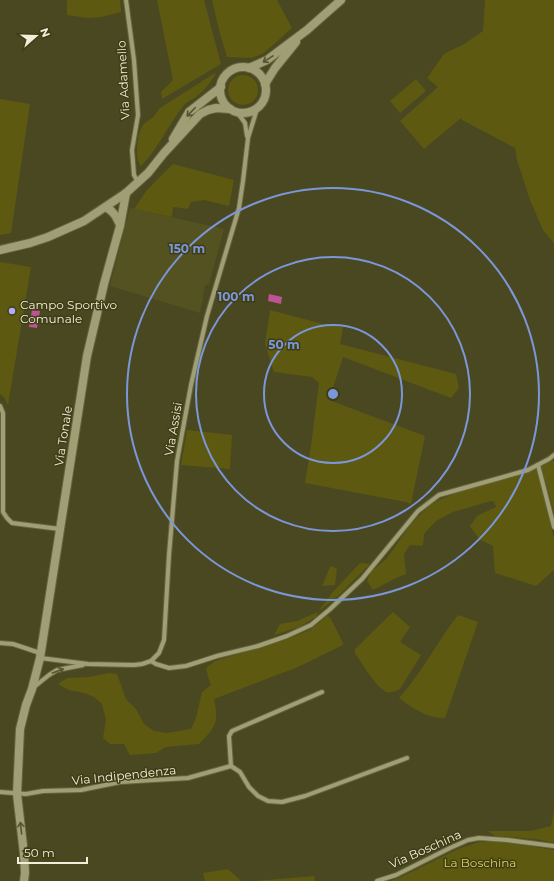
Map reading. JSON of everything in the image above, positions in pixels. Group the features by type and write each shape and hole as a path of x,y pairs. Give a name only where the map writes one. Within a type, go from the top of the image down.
{"street":[{"name":"Via Adamello","path":"126,0 134,60 138,115 132,150 134,175 138,182"},
{"path":"249,68 267,60 307,30 341,0"},
{"path":"265,84 275,68 307,30"},
{"path":"0,250 48,237 84,221 106,207 126,193 148,173 164,153 200,114 216,108 230,109 243,113 257,109 265,98 266,91 265,84 259,74 249,68 243,67 230,71 225,76 220,93 225,104 230,109"},
{"path":"164,153 189,112 221,87"},
{"name":"Via Assisi","path":"151,661 159,654 164,640 177,460 191,385 207,316 239,208 248,138 257,109"},
{"name":"Via Assisi","path":"238,112 245,123 248,138"},
{"name":"Via Tonale","path":"24,881 25,873 17,794 20,729 40,655 87,356 104,284 120,226 126,193"},
{"path":"106,207 111,210 117,218 120,226"},
{"path":"0,406 3,413 3,512 12,523 60,529"},
{"path":"0,643 13,644 40,655 88,664 134,665 151,661 168,668 186,666 288,636 312,625 329,610 362,579 418,511 439,495 528,470 554,455"},
{"path":"538,465 554,526"},
{"path":"32,689 57,670 88,664"},
{"path":"322,692 232,731 229,736 231,766 240,772 249,788 258,796 268,801 282,802 305,796 407,758"},
{"name":"Via Indipendenza","path":"0,792 26,794 43,791 81,790 120,782 188,778 231,766"},
{"name":"Via Boschina","path":"377,881 396,874 468,840 479,838 554,846"}],"shaded area":[{"path":"130,208 224,229 209,284 205,285 200,313 110,286"},
{"path":"269,294 282,297 281,304 268,301"},
{"path":"32,310 40,311 37,328 29,327"}],"green space":[{"path":"67,0 120,0 121,12 101,17 87,18 67,15"},
{"path":"157,0 204,0 221,64 162,99 161,92 173,80"},
{"path":"212,0 277,0 292,28 264,53 252,58 227,57"},
{"path":"485,0 554,0 554,243 543,230 530,200 517,160 515,148 462,120 461,118 424,149 400,121 438,87 427,78 444,54 464,44 483,31"},
{"path":"215,73 208,86 184,105 153,152 141,166 138,157 137,145 144,124 152,118 160,108"},
{"path":"243,75 254,79 258,90 254,101 243,105 232,101 228,90 232,79"},
{"path":"416,79 426,91 400,113 390,101"},
{"path":"0,99 30,104 11,233 0,235"},
{"path":"173,164 234,180 229,206 204,200 191,202 188,209 173,207 172,217 134,209 147,190"},
{"name":"Campo Sportivo Comunale","path":"0,262 31,267 8,405 4,397 0,394"},
{"path":"270,310 323,324 343,327 340,344 456,374 459,388 451,398 343,357 329,400 425,436 411,504 305,483 319,383 312,377 274,372 265,344"},
{"path":"187,430 232,435 230,469 181,465"},
{"path":"554,460 554,512 541,466"},
{"path":"535,469 538,473 554,538 554,570 536,586 495,573 493,546 479,539 470,526 477,516 496,507 494,502 491,501 453,512 436,521 424,534 423,546 410,545 404,554 406,574 397,577 373,590 367,581 371,572 387,558 411,524 429,506 441,499 459,492 498,480 528,473"},
{"path":"360,563 370,564 338,596 318,612 332,593"},
{"path":"332,566 337,569 335,585 322,586 330,567"},
{"path":"318,612 316,617 299,627 274,635 280,624 297,621"},
{"path":"393,612 410,627 400,642 421,655 400,689 394,692 387,692 374,681 365,669 355,653 355,649"},
{"path":"458,615 478,622 445,718 432,717 415,709 399,698 415,678"},
{"path":"327,616 330,617 343,645 298,667 214,699 216,718 214,726 199,744 166,747 156,753 130,755 124,744 110,744 103,738 106,720 102,704 94,697 69,690 58,684 67,678 89,677 109,673 117,674 126,699 136,709 144,724 154,731 167,733 191,729 196,718 202,692 211,685 206,668 215,661 287,639 310,630"},
{"path":"554,811 554,843 536,839 495,836 488,831 530,831 551,826"},
{"name":"La Boschina","path":"479,842 505,842 554,850 554,881 390,881 458,849"},
{"path":"228,869 241,881 205,881 203,873"},
{"path":"314,876 315,881 255,881"}],"place":[{"name":"Campo Sportivo Comunale","path":"12,311"}]}
